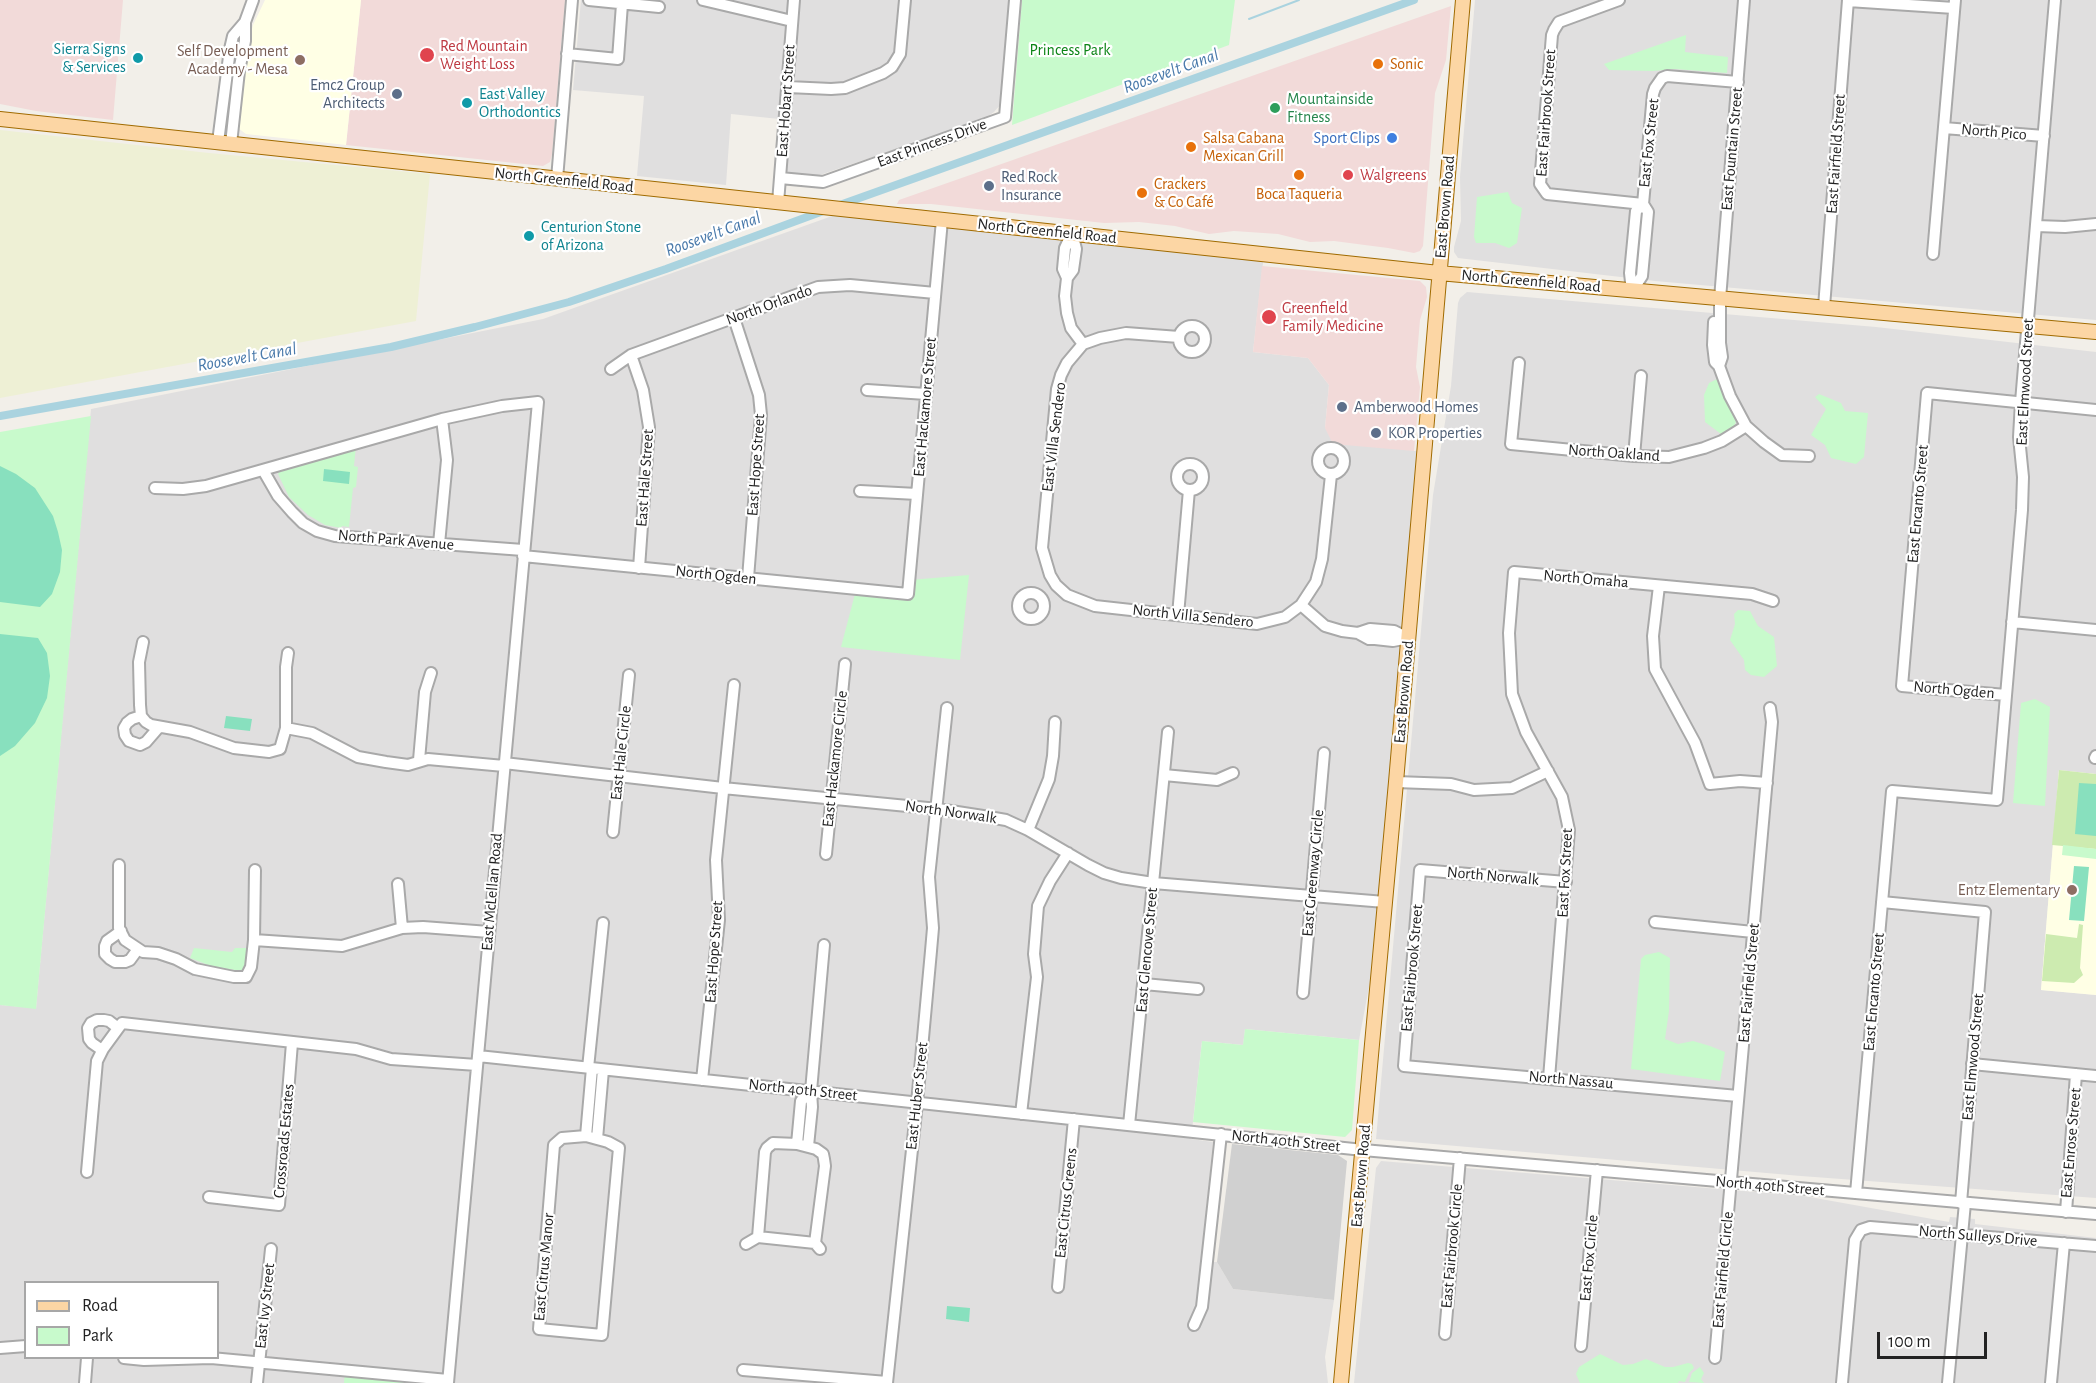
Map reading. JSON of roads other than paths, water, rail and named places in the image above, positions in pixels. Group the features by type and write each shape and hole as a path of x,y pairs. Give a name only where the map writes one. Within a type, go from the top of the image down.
{"main road":[{"name":"East Brown Road","path":"1341,1383 1396,782 1463,0"},
{"name":"North Greenfield Road","path":"0,119 1439,273 2096,332"}],"street":[{"path":"225,143 244,41 245,22 253,0"},
{"path":"556,179 572,0"},
{"path":"589,0 659,7"},
{"path":"703,0 792,21"},
{"name":"East Hobart Street","path":"778,203 794,0"},
{"path":"788,87 845,88 883,73 892,67 900,54 905,0"},
{"name":"East Princess Drive","path":"780,178 822,182 1005,117 1015,0"},
{"name":"East Fairbrook Street","path":"1619,0 1559,22 1554,30 1540,184 1547,194 1643,204"},
{"name":"East Fountain Street","path":"1744,0 1716,344 1722,357 1719,366 1730,396 1746,426"},
{"path":"1848,0 1954,4 1933,254"},
{"name":"East Fairfield Street","path":"1824,307 1848,0"},
{"name":"East Elmwood Street","path":"1892,791 1997,800 2022,510 2023,477 2019,437 2021,402 2055,0"},
{"path":"567,54 618,58 622,4"},
{"name":"East Fox Street","path":"1632,291 1642,276 1648,212 1643,204 1653,94 1658,82 1667,76 1738,82"},
{"name":"North Pico","path":"1944,128 2044,136"},
{"name":"East Fox Street","path":"1632,291 1630,273 1636,211 1643,204"},
{"name":"East Hackamore Street","path":"908,594 942,220"},
{"path":"2036,226 2065,227 2096,224"},
{"path":"1634,228 1646,229"},
{"path":"1072,233 1076,249 1073,270 1067,278 1066,314 1071,328 1083,344 1114,334 1126,333 1179,337"},
{"name":"North Orlando","path":"611,369 631,356 810,289 829,285 850,285 935,293"},
{"name":"East Hope Street","path":"734,318 759,395 761,415 748,578"},
{"name":"East Villa Sendero","path":"1056,585 1050,575 1042,548 1057,389 1067,363 1083,344"},
{"name":"East Hale Street","path":"631,356 644,390 650,427 639,568"},
{"name":"North Oakland","path":"1519,363 1511,444 1634,456 1669,457 1722,441 1746,426"},
{"path":"1634,456 1641,376"},
{"path":"867,390 926,394"},
{"name":"East Encanto Street","path":"1902,686 1928,393 2021,402"},
{"name":"East McLellan Road","path":"442,419 502,406 538,402 448,1382"},
{"path":"2021,402 2096,410"},
{"path":"155,488 183,489 206,486 442,419 447,460 439,544"},
{"path":"1746,426 1782,455 1809,456"},
{"name":"North Park Avenue","path":"263,470 278,496 292,512 303,523 317,531 335,536 523,553"},
{"path":"1331,475 1322,559 1316,582 1301,605 1325,626 1358,633 1370,629 1394,631 1408,638"},
{"path":"1178,615 1189,490"},
{"path":"860,491 917,494"},
{"name":"North Ogden","path":"523,553 639,568 908,594"},
{"name":"East Fox Street","path":"1514,572 1509,633 1512,694 1526,732 1562,796 1569,830 1549,1077"},
{"name":"North Omaha","path":"1514,572 1752,594 1773,601"},
{"path":"1040,597 1056,585"},
{"name":"North Villa Sendero","path":"1056,585 1067,595 1095,606 1257,624 1285,617 1301,605"},
{"path":"1659,586 1653,636 1655,669 1695,743 1710,784 1740,780 1767,783 1772,722 1770,708"},
{"path":"2012,622 2096,630"},
{"path":"143,642 139,662 141,716 151,725 189,732 234,748 269,752 280,748 286,728 288,653"},
{"name":"East Hackamore Circle","path":"826,854 845,664"},
{"path":"419,760 424,692 431,673"},
{"name":"East Hale Circle","path":"613,832 629,675"},
{"name":"East Hope Street","path":"702,1080 719,920 716,860 734,685"},
{"name":"North Ogden","path":"1902,686 2006,695"},
{"name":"East Huber Street","path":"887,1382 933,928 929,878 947,708"},
{"path":"141,716 132,719 124,728 129,741 140,745 146,742 159,727"},
{"path":"1028,830 1049,779 1055,722"},
{"name":"North Norwalk","path":"286,728 312,733 358,757 408,765 428,759 504,765 938,809 1006,820 1104,873 1153,883 1385,902"},
{"name":"East Glencove Street","path":"1129,1125 1168,732"},
{"name":"East Greenway Circle","path":"1303,993 1324,753"},
{"path":"1396,782 1451,784 1474,790 1512,788 1548,771"},
{"path":"1164,775 1217,780 1233,773"},
{"name":"East Fairfield Street","path":"1730,1182 1767,783"},
{"name":"East Encanto Street","path":"1856,1193 1892,791"},
{"path":"1021,1114 1037,977 1034,954 1038,906 1050,881 1068,853"},
{"path":"119,865 119,928 125,940 138,949 176,959 195,969 234,977 246,977 251,967 254,940 255,870"},
{"name":"East Fairbrook Street","path":"1404,1066 1420,870"},
{"name":"North Norwalk","path":"1420,870 1566,882"},
{"path":"398,884 402,928"},
{"name":"East Elmwood Street","path":"1882,902 1985,912 1948,1383"},
{"path":"1655,922 1753,932"},
{"path":"591,1137 603,923"},
{"path":"254,940 342,946 365,941 402,928 423,927 489,932"},
{"path":"121,931 107,941 105,954 115,962 125,962 130,960 138,949"},
{"path":"808,1146 824,945"},
{"path":"1144,984 1198,989"},
{"path":"102,1050 92,1044 89,1039 88,1028 91,1023 96,1020 109,1021 118,1028"},
{"path":"87,1172 97,1061 102,1050 122,1023 292,1044 356,1049 391,1059 477,1060"},
{"name":"Crossroads Estates","path":"209,1197 279,1205 292,1044"},
{"name":"North 40th Street","path":"477,1060 594,1069 1363,1149 2096,1214"},
{"path":"1972,1064 2096,1076"},
{"name":"North Nassau","path":"1404,1066 1549,1077 1738,1096"},
{"name":"East Enrose Street","path":"2066,1212 2076,1074"},
{"path":"797,1144 801,1101 811,1091"},
{"name":"East Citrus Greens","path":"1058,1287 1074,1119"},
{"path":"799,1126 810,1128"},
{"path":"1194,1325 1202,1307 1221,1134"},
{"name":"East Citrus Manor","path":"591,1137 619,1148 602,1335 539,1329 554,1145 562,1138 591,1137"},
{"path":"746,1244 758,1237 818,1246 825,1166 822,1154 816,1149 797,1144 772,1143 765,1152 758,1237"},
{"name":"East Fairbrook Circle","path":"1445,1334 1460,1158"},
{"name":"East Fox Circle","path":"1581,1346 1597,1170"},
{"name":"East Fairfield Circle","path":"1715,1358 1730,1182"},
{"name":"North Sulleys Drive","path":"1842,1383 1855,1240 1861,1230 1870,1227 2096,1246"},
{"path":"2051,1383 2064,1243"},
{"name":"East Ivy Street","path":"257,1383 272,1249"},
{"path":"0,1348 24,1346"},
{"path":"85,1383 87,1359"},
{"path":"134,1359 178,1359"},
{"path":"219,1359 448,1382"},
{"path":"743,1370 887,1382"}],"waterway":[{"path":"1249,19 1299,0"},
{"name":"Roosevelt Canal","path":"837,206 1414,0"},
{"name":"Roosevelt Canal","path":"0,416 391,347 475,327 569,302 826,210"}],"place":[{"name":"Red Mountain Weight Loss","path":"427,55"},
{"name":"Sierra Signs & Services","path":"138,58"},
{"name":"Self Development Academy - Mesa","path":"300,60"},
{"name":"Sonic","path":"1378,64"},
{"name":"Emc2 Group Architects","path":"397,94"},
{"name":"East Valley Orthodontics","path":"467,103"},
{"name":"Mountainside Fitness","path":"1275,108"},
{"name":"Sport Clips","path":"1392,138"},
{"name":"Salsa Cabana Mexican Grill","path":"1191,147"},
{"name":"Boca Taqueria","path":"1299,175"},
{"name":"Walgreens","path":"1348,175"},
{"name":"Red Rock Insurance","path":"989,186"},
{"name":"Crackers & Co Café","path":"1142,193"},
{"name":"Centurion Stone of Arizona","path":"529,236"},
{"name":"Greenfield Family Medicine","path":"1269,317"},
{"name":"Amberwood Homes","path":"1342,407"},
{"name":"KOR Properties","path":"1376,433"},
{"name":"Entz Elementary","path":"2072,890"}],"park label":[{"name":"Princess Park","path":"1070,50"}]}
